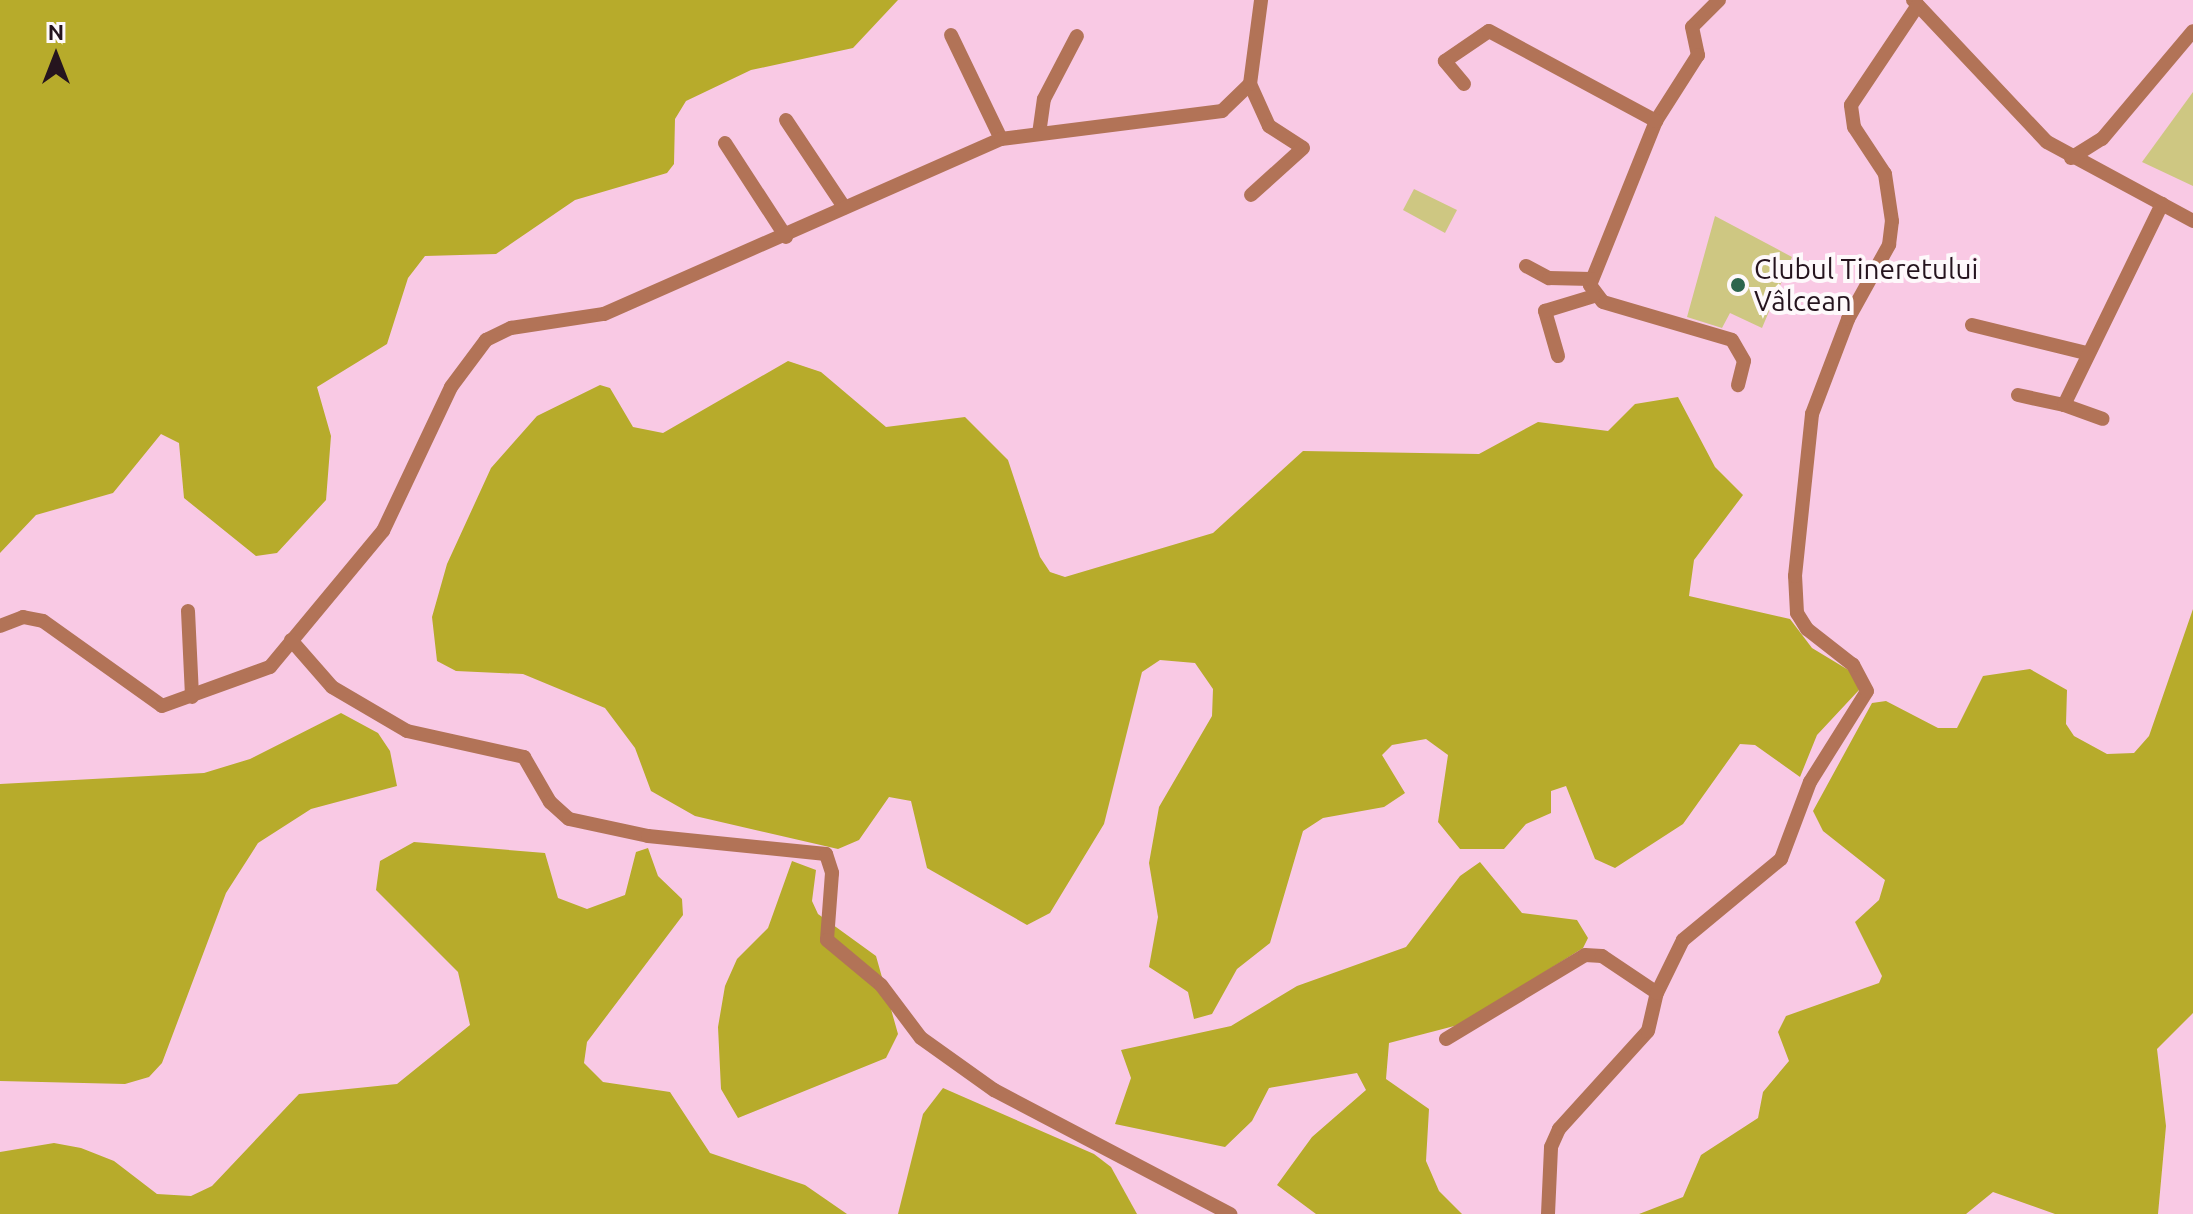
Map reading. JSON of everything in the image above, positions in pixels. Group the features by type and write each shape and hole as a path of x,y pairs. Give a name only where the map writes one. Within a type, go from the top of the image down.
{"street":[{"path":"0,626 23,617 43,621 154,703 192,697 270,667 383,531 451,387 486,340 511,328 604,314 786,237 844,207 1001,139 1196,118 1233,105 1250,84 1261,0"},
{"path":"1594,296 1591,279 1656,121 1698,55 1692,27 1719,0"},
{"path":"1548,1214 1551,1147 1559,1129 1648,1031 1657,993 1683,940 1781,859 1810,782 1867,691 1853,665 1807,629 1797,613 1795,576 1812,414 1848,319 1889,245 1892,221 1885,174 1854,127 1851,105 1915,2 2029,126 2071,158 2193,221"},
{"path":"1464,84 1445,61 1489,31 1656,121"},
{"path":"2071,158 2102,139 2193,31"},
{"path":"951,35 1001,139"},
{"path":"1039,134 1044,99 1077,36"},
{"path":"1250,84 1269,126 1303,148 1251,195"},
{"path":"786,120 844,207"},
{"path":"725,143 786,237"},
{"path":"2064,405 2086,353 2162,204"},
{"path":"1526,266 1549,278 1591,279"},
{"path":"1558,356 1545,311 1594,296 1719,333 1742,352 1738,385"},
{"path":"1972,325 2086,353"},
{"path":"2018,395 2064,405 2103,419"},
{"path":"188,611 192,697"},
{"path":"291,640 332,687 407,731 524,757 550,802 569,819 648,836 826,854 827,940 881,985 921,1038 994,1090 1230,1214"},
{"path":"1446,1039 1585,955 1602,956 1657,993"}],"shaded area":[{"path":"0,0 898,0 853,48 751,70 686,101 675,119 674,164 667,173 575,200 496,254 425,256 408,278 387,344 317,387 331,436 326,500 277,553 256,556 184,498 179,443 161,434 113,493 36,515 0,553"},
{"path":"2193,92 2193,186 2142,162"},
{"path":"1414,189 1457,210 1445,233 1403,210"},
{"name":"Clubul Tineretului Vâlcean","path":"1715,216 1792,257 1762,328 1730,313 1722,328 1687,317"},
{"path":"788,361 821,372 886,427 965,417 1008,460 1040,557 1050,572 1065,577 1213,533 1303,451 1479,454 1538,422 1608,431 1635,404 1678,397 1715,467 1743,495 1694,560 1689,596 1790,619 1812,648 1855,674 1859,690 1817,735 1800,777 1755,745 1740,744 1683,824 1615,868 1595,859 1566,786 1551,791 1551,813 1526,824 1504,849 1460,849 1438,822 1448,755 1426,739 1392,745 1382,755 1405,793 1384,807 1323,818 1303,831 1270,943 1237,969 1212,1014 1194,1019 1188,992 1149,967 1158,917 1149,863 1159,807 1212,716 1213,689 1195,663 1160,660 1142,672 1104,824 1050,913 1027,925 927,868 911,801 889,797 859,840 838,849 695,816 651,791 635,748 605,708 523,674 456,671 437,661 432,617 447,564 491,468 537,416 600,385 610,388 633,427 663,433"},
{"path":"2193,609 2193,1013 2157,1049 2166,1126 2158,1214 2055,1214 1993,1192 1966,1214 1639,1214 1683,1197 1701,1155 1758,1118 1763,1092 1789,1061 1778,1032 1786,1016 1879,983 1882,976 1855,922 1879,900 1885,880 1823,831 1813,811 1872,703 1886,701 1938,728 1957,728 1983,676 2030,669 2067,690 2066,724 2074,736 2107,754 2134,753 2149,736"},
{"path":"341,713 378,733 390,751 397,786 311,809 258,843 226,893 162,1063 149,1077 125,1084 0,1081 0,784 204,773 250,759"},
{"path":"414,842 545,853 558,898 587,909 625,895 636,852 648,848 658,876 682,899 683,915 587,1042 584,1063 603,1082 670,1092 710,1153 805,1185 847,1214 0,1214 0,1152 54,1143 81,1148 114,1161 157,1194 191,1196 212,1186 299,1094 397,1084 470,1025 458,972 376,890 380,861"},
{"path":"792,861 816,870 812,901 818,914 876,956 898,1034 886,1058 738,1118 721,1089 718,1027 725,986 737,959 768,928"},
{"path":"1480,862 1522,913 1577,920 1588,938 1583,948 1462,1024 1389,1043 1386,1079 1429,1109 1426,1161 1439,1191 1462,1214 1316,1214 1277,1185 1312,1137 1366,1090 1357,1073 1269,1088 1252,1121 1225,1147 1115,1124 1131,1078 1121,1050 1231,1026 1297,986 1406,947 1460,876"},
{"path":"943,1088 1094,1154 1111,1167 1137,1214 898,1214 923,1114"}],"place":[{"name":"Clubul Tineretului Vâlcean","path":"1738,285"}]}
